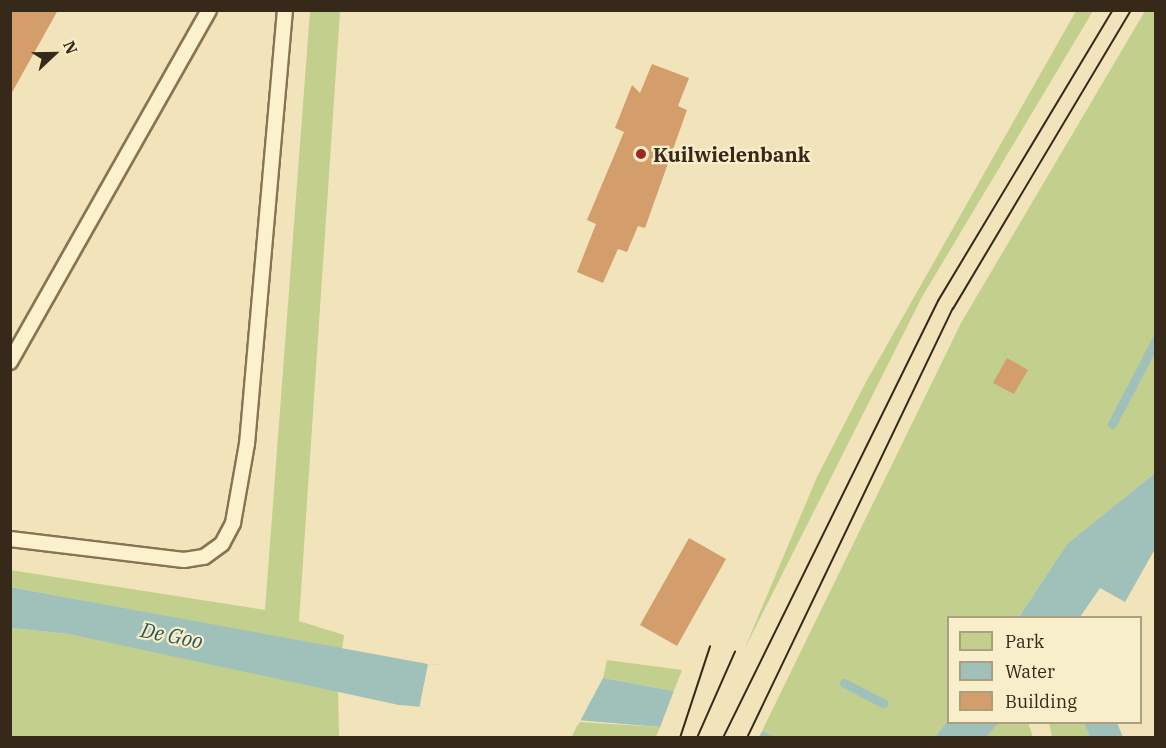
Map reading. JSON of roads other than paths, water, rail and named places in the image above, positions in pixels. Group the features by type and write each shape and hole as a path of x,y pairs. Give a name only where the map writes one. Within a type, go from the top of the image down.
{"lane":[{"path":"10,362 208,10"},
{"path":"10,539 184,560 204,557 222,544 233,523 247,444 285,10"}],"water":[{"path":"1155,473 1155,549 1125,602 1100,588 1081,616 1020,616 1067,544"},
{"name":"De Goo","path":"10,587 428,664 603,678 674,691 775,737 690,737 660,727 399,705 69,634 11,628"},
{"path":"947,721 947,724 997,724 987,737 935,737"},
{"path":"1084,724 1117,724 1123,737 1090,737"}],"waterway":[{"path":"1112,424 1156,340"},
{"path":"844,683 883,703"}],"tram line":[{"path":"723,738 938,301 1113,10"},
{"path":"747,738 953,309 1131,10"},
{"path":"680,738 710,647"},
{"path":"697,738 735,652"}],"place":[{"name":"Kuilwielenbank","path":"641,154"}]}
